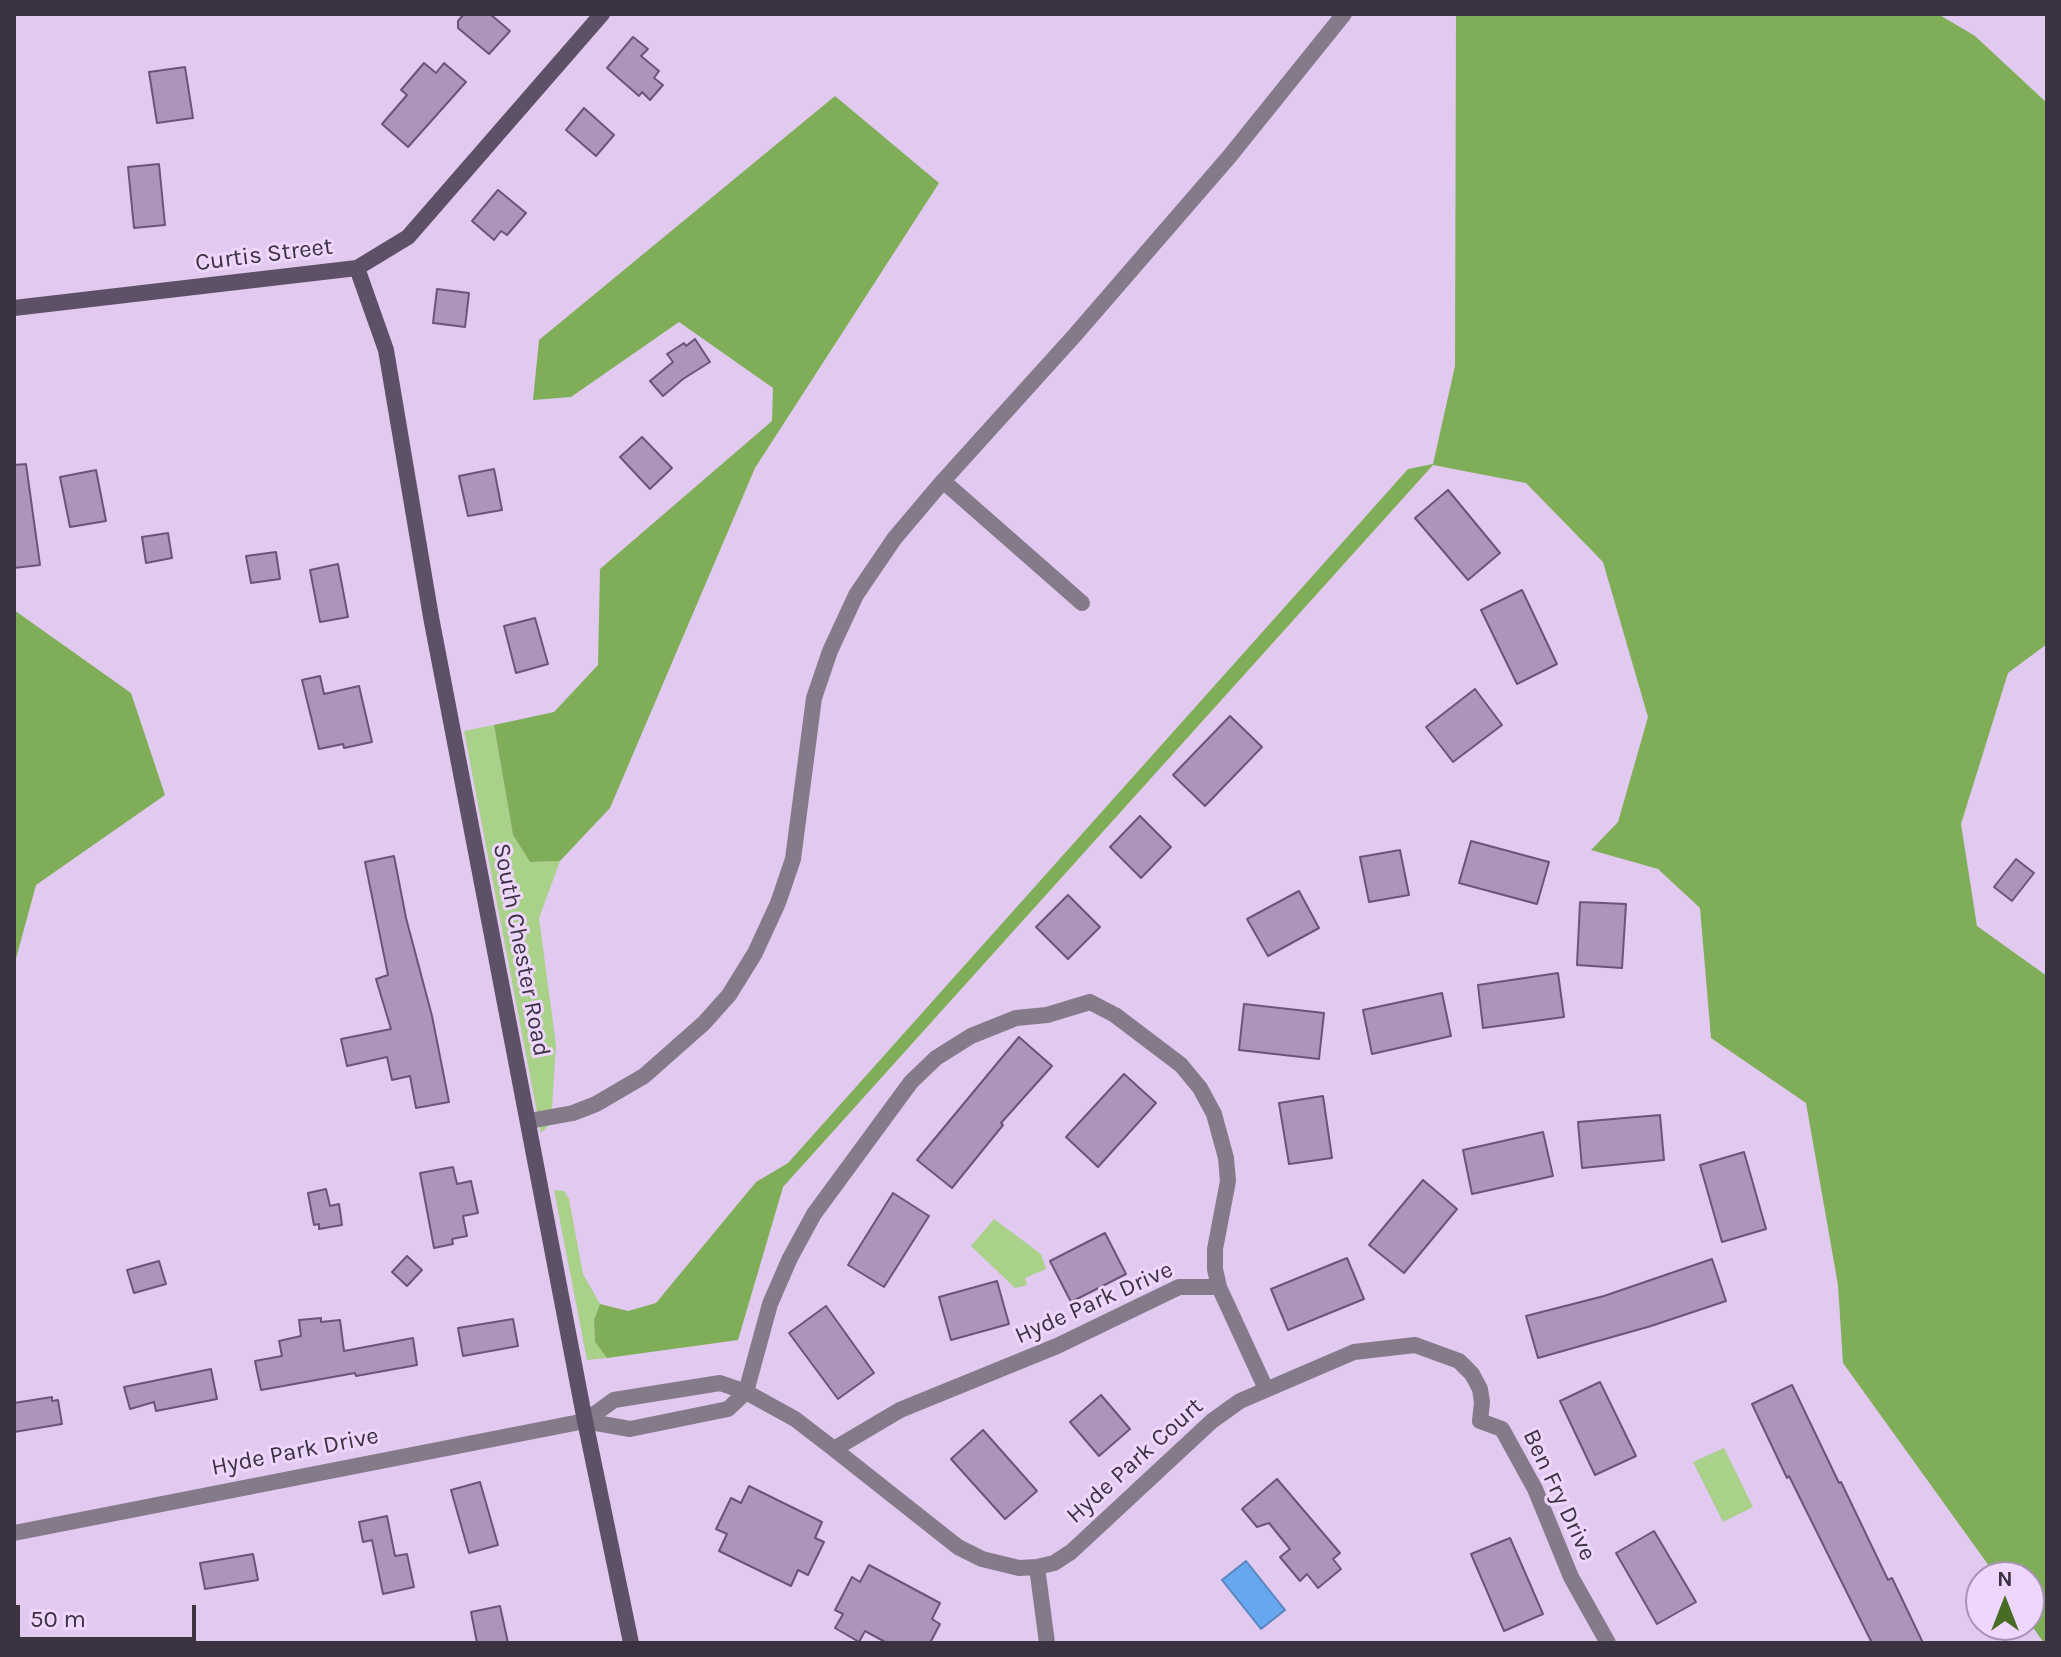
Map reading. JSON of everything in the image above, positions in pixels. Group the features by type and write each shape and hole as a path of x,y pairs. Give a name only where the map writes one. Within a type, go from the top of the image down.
{"street":[{"name":"Curtis Street","path":"14,308 357,268 408,237 602,14"},
{"path":"529,1121 573,1113 596,1104 644,1076 704,1023 729,995 755,953 778,903 793,859 814,698 830,651 856,595 894,539 1229,157 1344,14"},
{"name":"South Chester Road","path":"357,268 386,350 431,617 585,1421 631,1643"},
{"path":"943,481 1082,603"},
{"path":"746,1392 770,1304 814,1214 920,1074 936,1058 971,1036 1016,1018 1047,1015 1090,1002 1115,1015 1181,1065 1200,1088 1214,1114 1226,1158 1228,1181 1215,1249 1215,1269 1219,1287 1266,1389"},
{"name":"Hyde Park Drive","path":"585,1421 614,1400 720,1383 746,1392 795,1419 834,1449 900,1410 1057,1346 1179,1287 1219,1287"},
{"name":"Ben Fry Drive","path":"1266,1389 1354,1352 1415,1345 1459,1361 1472,1374 1480,1389 1480,1421 1502,1429 1535,1489 1571,1577 1608,1643"},
{"name":"Hyde Park Court","path":"1037,1567 1054,1563 1071,1552 1212,1421 1240,1401 1266,1389"},
{"name":"Hyde Park Drive","path":"14,1533 585,1421 630,1429 728,1409 746,1392"},
{"path":"834,1449 958,1547 995,1562 1019,1568 1037,1567 1047,1643"}],"green space":[{"path":"1456,14 1938,14 1975,36 2047,103 2047,644 2008,673 1961,824 1977,926 2047,976 2047,1643 2043,1641 2045,1641 2045,1561 1985,1561 1843,1363 1838,1285 1806,1103 1711,1038 1700,908 1658,869 1591,850 1618,822 1648,717 1603,562 1526,483 1433,465 783,1187 738,1340 607,1358 595,1342 594,1320 600,1304 628,1311 656,1303 756,1182 788,1163 1408,469 1433,464 1455,366"},
{"path":"835,96 939,183 755,468 610,808 560,861 530,862 513,835 494,725 554,712 598,665 600,569 772,421 773,388 679,322 571,397 533,400 539,340"},
{"path":"14,610 131,693 165,795 36,885 14,966"},
{"path":"494,725 513,835 530,862 560,861 539,918 556,1045 551,1123 541,1133 464,731"},
{"path":"554,1190 564,1191 569,1199 583,1274 600,1304 594,1320 595,1342 607,1358 587,1360"},
{"path":"994,1219 1041,1254 1046,1269 1025,1278 1027,1285 1015,1288 971,1246"},
{"path":"1724,1448 1753,1507 1723,1522 1693,1462"}],"water":[{"path":"1246,1561 1285,1610 1261,1629 1222,1580"}],"building":[{"path":"464,14 490,14 510,31 489,54 458,28 458,21"},
{"path":"633,37 648,49 641,56 659,71 654,78 663,85 650,100 642,92 639,96 607,68"},
{"path":"424,63 436,73 444,63 466,82 408,147 382,124 407,95 401,90"},
{"path":"185,67 193,118 157,123 149,72"},
{"path":"584,108 614,135 596,156 566,130"},
{"path":"159,164 165,225 134,228 128,167"},
{"path":"498,190 526,213 507,235 501,231 494,240 472,221"},
{"path":"437,289 469,293 465,327 433,323"},
{"path":"695,339 710,362 663,396 650,381 673,362 667,354"},
{"path":"642,437 672,468 650,489 620,457"},
{"path":"26,464 40,565 14,568 14,465"},
{"path":"494,469 502,510 468,516 459,476"},
{"path":"96,470 106,521 70,527 60,477"},
{"path":"1448,490 1500,553 1468,580 1415,518"},
{"path":"168,533 172,558 146,563 142,537"},
{"path":"276,552 280,579 251,583 246,556"},
{"path":"338,564 348,617 320,622 310,570"},
{"path":"1522,590 1557,664 1517,684 1481,610"},
{"path":"535,618 548,664 516,673 504,626"},
{"path":"320,676 324,694 359,686 372,742 319,749 302,680"},
{"path":"1475,689 1502,725 1453,762 1426,727"},
{"path":"1230,716 1262,747 1205,806 1173,775"},
{"path":"1140,816 1171,847 1141,878 1110,847"},
{"path":"1471,841 1549,862 1537,904 1459,883"},
{"path":"1400,850 1409,895 1369,902 1360,857"},
{"path":"394,856 449,1102 416,1108 410,1076 392,1080 387,1057 347,1066 341,1039 391,1029 376,979 388,975 365,862"},
{"path":"2016,859 2034,873 2012,901 1994,887"},
{"path":"1299,891 1319,928 1268,956 1247,919"},
{"path":"1068,895 1100,927 1068,959 1036,927"},
{"path":"1580,902 1626,904 1622,968 1577,965"},
{"path":"1558,973 1564,1017 1483,1028 1478,985"},
{"path":"1442,993 1451,1036 1372,1054 1363,1010"},
{"path":"1244,1004 1324,1013 1319,1059 1239,1050"},
{"path":"1019,1037 1052,1066 1001,1123 1003,1125 952,1188 917,1160"},
{"path":"1124,1074 1156,1103 1098,1167 1066,1137"},
{"path":"1323,1096 1332,1158 1289,1164 1279,1103"},
{"path":"1660,1115 1664,1160 1582,1168 1578,1122"},
{"path":"1543,1132 1553,1176 1472,1194 1463,1150"},
{"path":"1744,1152 1766,1229 1722,1242 1700,1165"},
{"path":"453,1167 457,1184 471,1181 478,1213 463,1216 467,1236 452,1239 453,1244 434,1248 420,1173"},
{"path":"1423,1180 1457,1209 1404,1273 1369,1245"},
{"path":"326,1189 330,1206 339,1204 342,1225 319,1229 319,1224 314,1225 308,1193"},
{"path":"893,1193 929,1216 884,1287 848,1265"},
{"path":"1105,1233 1126,1274 1071,1302 1050,1261"},
{"path":"407,1256 422,1270 407,1286 392,1272"},
{"path":"1347,1258 1364,1299 1288,1330 1271,1289"},
{"path":"1712,1259 1726,1301 1538,1358 1526,1316 1604,1296"},
{"path":"159,1261 166,1284 134,1293 127,1270"},
{"path":"997,1281 1009,1324 951,1340 939,1297"},
{"path":"826,1306 874,1373 838,1399 789,1333"},
{"path":"321,1318 321,1322 340,1320 344,1351 413,1338 417,1365 261,1390 255,1361 282,1356 279,1341 301,1336 299,1320"},
{"path":"513,1319 518,1346 463,1356 458,1328"},
{"path":"211,1369 217,1399 156,1411 154,1402 130,1409 124,1387"},
{"path":"1600,1382 1636,1456 1595,1475 1560,1401"},
{"path":"1792,1385 1888,1580 1892,1578 1923,1643 1872,1643 1789,1476 1787,1478 1752,1404"},
{"path":"1101,1395 1130,1429 1099,1456 1070,1422"},
{"path":"52,1397 52,1401 58,1400 62,1424 14,1432 14,1403"},
{"path":"983,1430 1037,1491 1005,1519 951,1459"},
{"path":"1277,1479 1340,1553 1333,1559 1341,1569 1318,1588 1307,1574 1300,1581 1280,1557 1290,1549 1269,1523 1257,1527 1242,1509"},
{"path":"480,1482 498,1545 469,1553 451,1490"},
{"path":"749,1486 822,1522 815,1538 824,1542 808,1575 798,1570 791,1586 719,1551 727,1534 716,1529 731,1498 741,1503"},
{"path":"387,1516 395,1556 407,1554 414,1587 383,1594 372,1540 363,1542 359,1522"},
{"path":"1654,1531 1696,1602 1657,1624 1616,1553"},
{"path":"1510,1538 1543,1614 1504,1631 1471,1554"},
{"path":"253,1554 258,1580 205,1589 200,1563"},
{"path":"869,1565 940,1603 932,1619 940,1624 930,1643 887,1643 865,1631 859,1642 835,1628 843,1614 835,1610 852,1577 860,1582"},
{"path":"500,1606 508,1643 477,1643 471,1612"}]}
